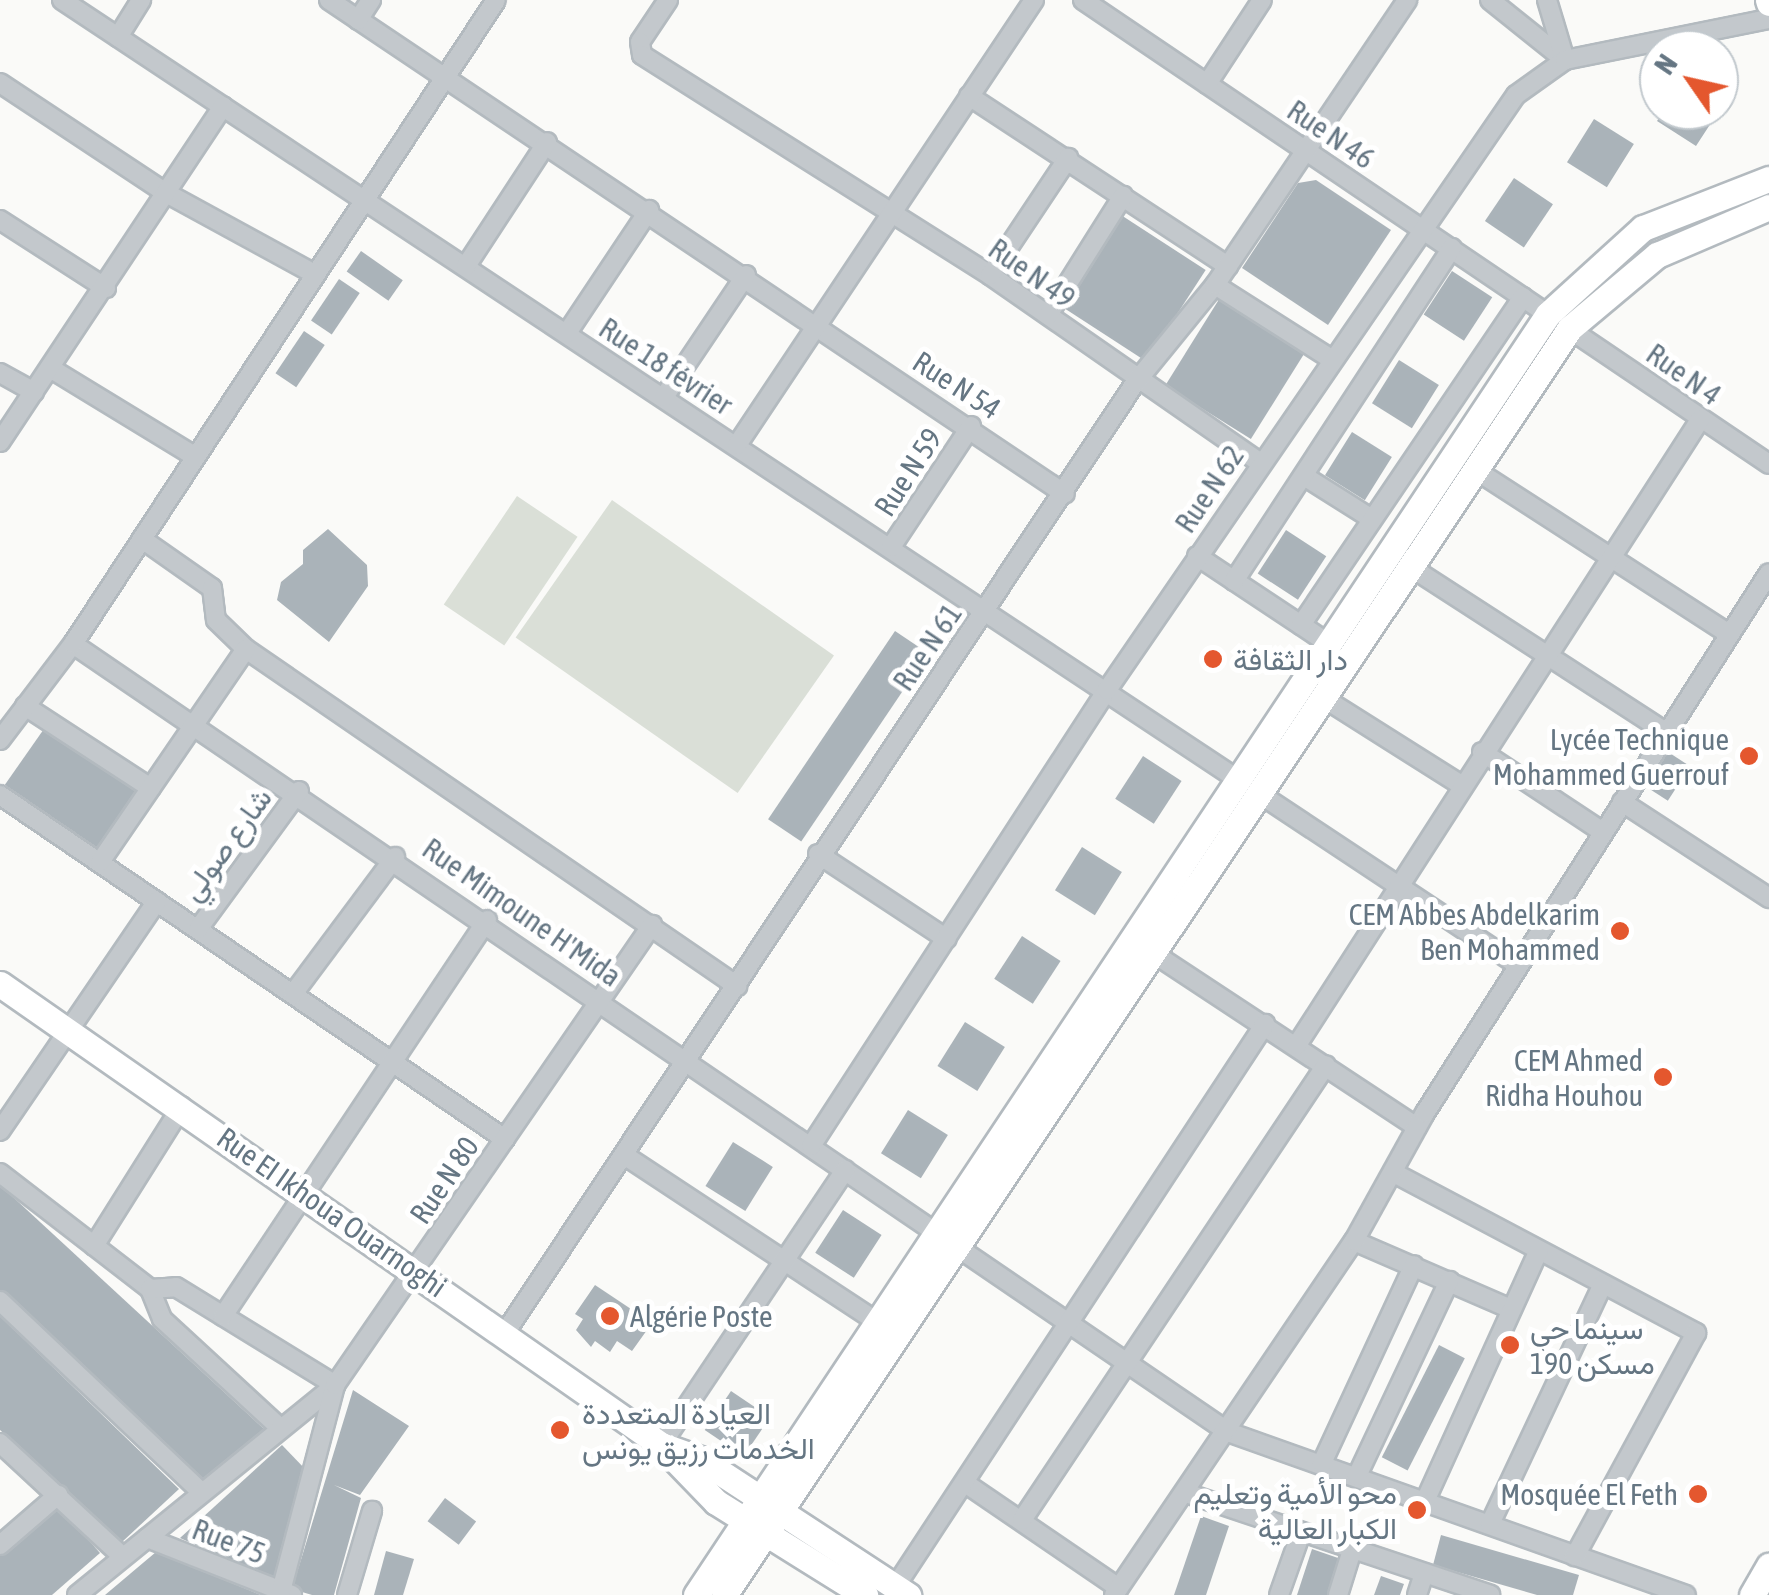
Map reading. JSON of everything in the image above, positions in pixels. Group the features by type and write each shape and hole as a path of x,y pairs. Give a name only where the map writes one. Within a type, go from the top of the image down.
{"main road":[{"path":"771,1504 876,1321 945,1241 1154,952 1328,643 1548,314 1643,228 1769,180"},
{"path":"696,1595 771,1504 1250,784 1322,697 1570,328 1657,255 1696,232 1769,208"},
{"name":"Rue EI Ikhoua Ouarnoghi","path":"0,984 417,1270 660,1445"},
{"path":"660,1445 700,1458 902,1591"},
{"path":"660,1445 686,1479 754,1527 864,1595"},
{"path":"724,1595 754,1527"},
{"path":"1752,1595 1769,1565"}],"street":[{"name":"Rue 18 février","path":"62,0 1518,965"},
{"path":"118,37 141,0"},
{"name":"Rue N 54","path":"329,0 819,323 1064,494"},
{"path":"358,20 371,0"},
{"path":"0,740 73,644 313,273 496,0"},
{"path":"643,0 664,6"},
{"path":"737,446 1034,0"},
{"name":"Rue N 46","path":"1084,0 1548,314"},
{"path":"1207,84 1262,0"},
{"name":"Rue N 61","path":"505,1333 688,1064 818,854 1064,494 1135,382 1215,285 1407,0"},
{"path":"1490,0 1565,60"},
{"path":"1547,0 1565,60"},
{"name":"Rue N 49","path":"664,6 640,42 642,55 990,274 1135,382 1260,463"},
{"name":"Rue N 62","path":"812,1146 1107,690 1516,95 1565,60 1769,19"},
{"path":"0,83 168,194 313,273"},
{"path":"969,96 1228,266"},
{"path":"0,442 106,288 223,106"},
{"path":"466,266 547,142"},
{"path":"990,274 1068,158"},
{"path":"1048,316 1123,196"},
{"path":"567,334 648,210"},
{"path":"0,220 106,288"},
{"path":"1234,581 1452,248"},
{"path":"664,398 746,275"},
{"path":"1215,285 1331,359"},
{"path":"1301,626 1523,297"},
{"name":"Rue N 4","path":"1548,314 1769,464"},
{"path":"50,368 194,456"},
{"path":"0,373 34,392"},
{"path":"1297,1045 1543,654 1700,420"},
{"name":"Rue N 59","path":"891,547 971,426"},
{"path":"1474,469 1729,634"},
{"path":"1304,476 1372,519"},
{"path":"142,539 212,588 216,620 246,649 737,986"},
{"path":"1197,556 1328,643"},
{"path":"1410,566 1666,732"},
{"path":"965,1483 1117,1591 1354,1241 1417,1127 1769,572"},
{"name":"Rue Mimoune H'Mida","path":"73,644 395,857 688,1064 1228,1432 1426,1499 1686,1595"},
{"path":"100,862 246,649"},
{"path":"1322,697 1462,785"},
{"path":"25,706 150,788"},
{"path":"1482,752 1604,832"},
{"name":"شارع صولي","path":"198,930 299,792"},
{"path":"0,795 505,1139"},
{"path":"1622,802 1769,898"},
{"path":"818,854 947,939"},
{"path":"293,994 395,857"},
{"path":"0,1131 65,1025 157,900"},
{"path":"223,1316 396,1064 487,920"},
{"name":"Rue N 80","path":"285,1594 335,1385 652,925"},
{"path":"1154,952 1417,1127"},
{"path":"902,1591 965,1483 1072,1326 1264,1024"},
{"path":"1022,1520 1326,1065"},
{"path":"94,1246 182,1106"},
{"path":"627,1156 876,1321"},
{"path":"660,1445 845,1170"},
{"path":"0,1173 150,1289 162,1319 280,1428"},
{"path":"1394,1174 1690,1326 1697,1340 1575,1556"},
{"path":"1354,1241 1511,1309"},
{"path":"1426,1499 1539,1250"},
{"path":"1322,1463 1414,1266"},
{"path":"1357,1476 1449,1281"},
{"path":"1490,1524 1603,1284"},
{"path":"78,1595 335,1385 176,1287 150,1289"},
{"path":"0,1301 201,1492"},
{"path":"0,1443 122,1556"},
{"path":"1186,1493 1490,1595"},
{"path":"0,1544 58,1495"},
{"path":"347,1595 372,1511"},
{"path":"1279,1595 1301,1533"},
{"name":"Rue 75","path":"146,1538 285,1594"},
{"path":"1338,1595 1352,1550"},
{"path":"1417,1595 1424,1573"}],"shaded area":[{"path":"517,496 578,537 504,645 444,605"},
{"path":"612,500 834,655 738,793 516,638"}],"building":[{"path":"1594,119 1634,144 1607,187 1567,162"},
{"path":"1671,130 1706,130 1696,146"},
{"path":"1514,178 1553,204 1524,247 1485,221"},
{"path":"1316,180 1391,230 1328,325 1242,268 1298,183"},
{"path":"1121,215 1206,270 1146,361 1062,306"},
{"path":"361,251 403,280 388,301 347,271"},
{"path":"1452,271 1492,297 1464,341 1424,315"},
{"path":"339,279 360,293 332,334 311,320"},
{"path":"1223,293 1309,347 1251,439 1165,385"},
{"path":"304,331 325,345 296,387 275,373"},
{"path":"1399,360 1439,385 1412,428 1372,403"},
{"path":"1352,432 1392,457 1365,500 1325,475"},
{"path":"328,529 367,565 368,586 329,642 277,600 281,582 303,564 303,550"},
{"path":"1286,530 1326,556 1298,600 1258,574"},
{"path":"895,631 928,653 801,842 768,819"},
{"path":"46,726 141,793 100,852 5,785"},
{"path":"1665,750 1690,766 1668,801 1643,784"},
{"path":"1143,756 1182,781 1154,824 1115,799"},
{"path":"1082,847 1122,872 1095,915 1055,890"},
{"path":"1022,936 1061,961 1033,1004 994,979"},
{"path":"965,1022 1005,1047 977,1091 937,1066"},
{"path":"908,1110 948,1135 921,1178 881,1153"},
{"path":"733,1142 773,1167 745,1211 705,1186"},
{"path":"0,1185 264,1429 200,1483 0,1293"},
{"path":"843,1210 882,1235 854,1278 815,1253"},
{"name":"Algérie Poste","path":"595,1285 652,1323 632,1351 617,1341 610,1352 595,1341 591,1347 576,1330 583,1319 575,1314"},
{"path":"0,1316 179,1489 122,1542 0,1430"},
{"path":"1439,1345 1465,1358 1408,1470 1382,1457"},
{"path":"353,1390 409,1426 360,1495 334,1485 361,1498 334,1595 312,1595 292,1589"},
{"path":"731,1391 770,1417 744,1456 705,1430"},
{"path":"282,1445 307,1471 273,1580 180,1538"},
{"path":"445,1498 476,1521 459,1545 428,1521"},
{"path":"56,1503 100,1553 52,1595 0,1595 0,1552"},
{"path":"1201,1516 1229,1526 1206,1595 1174,1595"},
{"path":"1441,1535 1579,1575 1573,1595 1537,1595 1433,1565"},
{"path":"1312,1549 1341,1559 1328,1595 1297,1595"},
{"path":"386,1551 414,1559 403,1595 374,1595"},
{"path":"156,1552 261,1595 105,1595"},
{"path":"1381,1576 1404,1584 1400,1595 1374,1595"}],"place":[{"name":"دار الثقافة","path":"1213,659"},
{"name":"Lycée Technique Mohammed Guerrouf","path":"1749,756"},
{"name":"CEM Abbes Abdelkarim Ben Mohammed","path":"1620,931"},
{"name":"CEM Ahmed Ridha Houhou","path":"1663,1077"},
{"name":"Algérie Poste","path":"610,1316"},
{"name":"سينما حي 190 مسكن","path":"1510,1345"},
{"name":"العيادة المتعددة الخدمات رزيق يونس","path":"560,1430"},
{"name":"Mosquée El Feth","path":"1698,1494"},
{"name":"محو الأمية وتعليم الكبار العالية","path":"1417,1510"}]}
